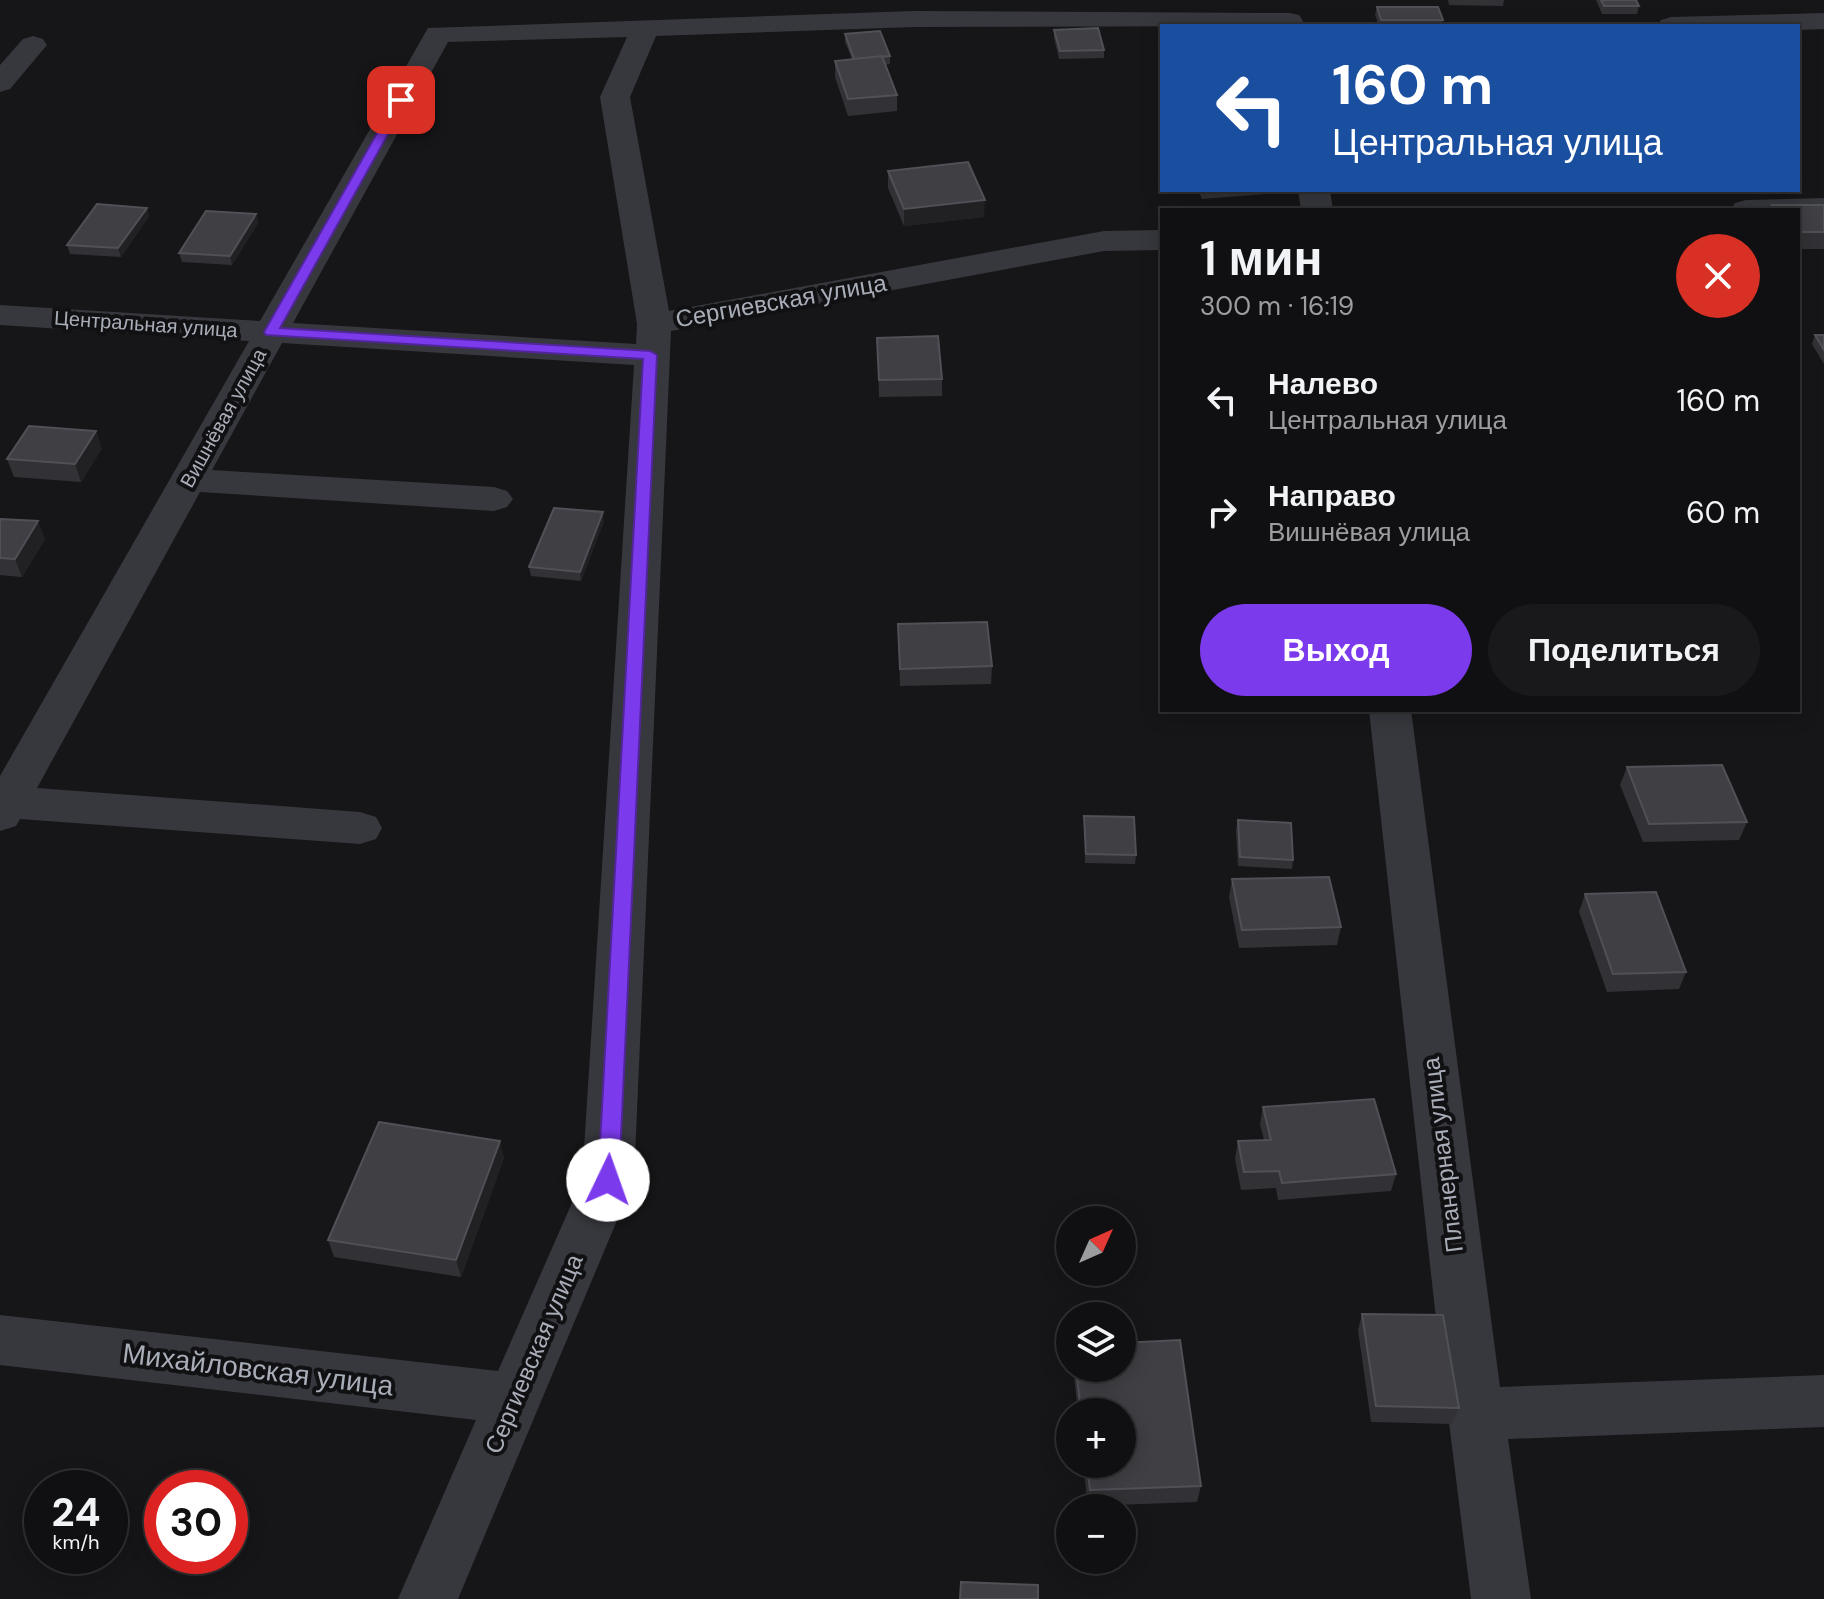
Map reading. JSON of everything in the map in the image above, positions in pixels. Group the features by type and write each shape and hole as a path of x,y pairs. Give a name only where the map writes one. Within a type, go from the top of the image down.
{"street":[{"path":"644,345 615,97 644,30 914,19 1288,16"},
{"path":"1732,24 1824,21"},
{"name":"Вишнёвая улица","path":"4,808 438,34 644,30"},
{"path":"0,83 33,45"},
{"path":"1800,209 1824,208"},
{"name":"Сергиевская улица","path":"428,1599 608,1180 644,345 1104,241 1160,240"},
{"name":"Центральная улица","path":"0,315 271,332 644,345"},
{"path":"188,480 494,499"},
{"name":"Планерная улица","path":"1390,712 1501,1599"},
{"path":"4,808 360,828"},
{"name":"Михайловская улица","path":"0,1340 515,1399"},
{"path":"1476,1414 1824,1401"}],"building":[{"path":"1601,0 1636,0 1639,6 1604,6"},
{"path":"1377,7 1438,7 1443,20 1381,20"},
{"path":"1098,28 1104,50 1060,51 1054,30"},
{"path":"880,31 890,56 854,59 845,34"},
{"path":"882,56 897,95 848,99 835,61"},
{"path":"968,162 985,200 904,209 888,171"},
{"path":"97,204 147,208 118,248 67,245"},
{"path":"1772,205 1824,205 1824,232 1800,232 1800,208 1774,208"},
{"path":"206,211 256,214 230,256 179,253"},
{"path":"1815,335 1824,335 1824,350"},
{"path":"938,336 942,379 879,380 877,338"},
{"path":"29,426 96,431 75,464 7,459"},
{"path":"554,508 603,512 580,572 529,567"},
{"path":"0,519 38,521 15,559 0,558"},
{"path":"987,622 992,666 900,669 898,624"},
{"path":"1722,765 1747,822 1649,824 1627,767"},
{"path":"1084,816 1134,817 1136,855 1086,854"},
{"path":"1238,820 1291,823 1293,860 1240,857"},
{"path":"1329,877 1341,927 1242,930 1232,879"},
{"path":"1656,892 1686,972 1613,974 1585,894"},
{"path":"1374,1099 1396,1174 1282,1183 1279,1171 1244,1172 1238,1141 1271,1140 1263,1107"},
{"path":"379,1122 500,1141 456,1260 328,1240"},
{"path":"1362,1314 1443,1315 1459,1408 1376,1406"},
{"path":"1180,1340 1201,1486 1090,1490 1089,1478 1136,1478 1136,1398 1079,1398 1078,1382 1136,1382 1136,1342"},
{"path":"961,1582 1038,1585 1038,1599 960,1599"}],"route":[{"path":"401,100 271,332 650,355 608,1180"}]}
